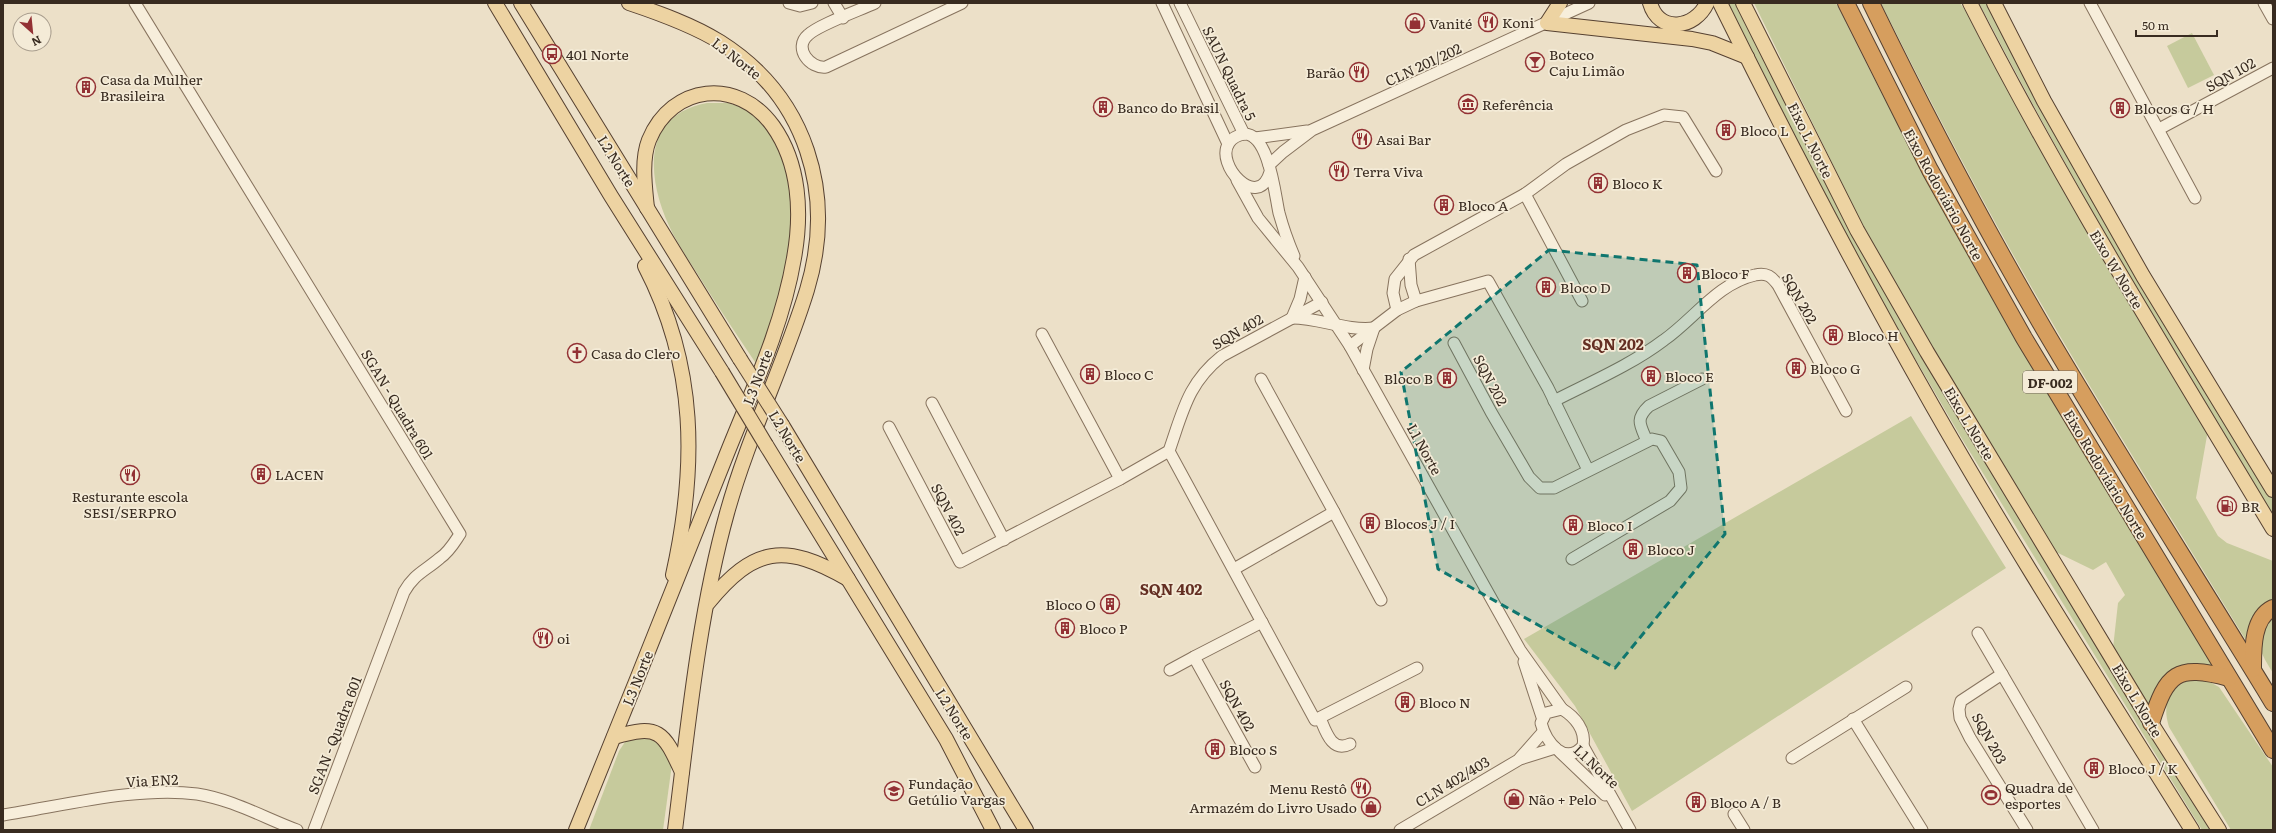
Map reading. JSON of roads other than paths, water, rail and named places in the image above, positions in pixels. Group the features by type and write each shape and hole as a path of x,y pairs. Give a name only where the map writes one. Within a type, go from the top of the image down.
{"highway":[{"name":"Eixo Rodoviário Norte","path":"1846,3 1927,163 2020,331 2273,750"},
{"name":"Eixo Rodoviário Norte","path":"1871,3 1910,84 1970,197 2045,329 2273,703"},
{"path":"2253,669 2256,633 2262,619 2273,608"},
{"path":"2151,722 2160,695 2167,684 2177,676 2195,671 2229,678"}],"main road":[{"name":"L2 Norte","path":"495,3 611,196 722,372 850,580 960,764 994,830"},
{"name":"L2 Norte","path":"521,3 782,425 1026,830"},
{"name":"L3 Norte","path":"629,3 686,25 720,42 745,61 770,85 789,111 806,146 816,178 819,210 815,249 807,289 737,477 720,538 706,605 675,830"},
{"path":"1560,3 1547,23 1692,38 1712,43 1747,57"},
{"path":"1650,3 1654,14 1673,24 1689,22 1696,19 1707,3"},
{"name":"Eixo L Norte","path":"1720,3 1849,257 1933,407 2021,557 2192,830"},
{"name":"Eixo L Norte","path":"1743,3 1857,230 1927,352 2151,722 2219,830"},
{"name":"Eixo W Norte","path":"1970,3 2043,140 2098,238 2273,529"},
{"name":"Eixo W Norte","path":"1994,3 2044,100 2144,276 2273,490"},
{"name":"L3 Norte","path":"576,830 666,604 688,556 776,328 786,296 795,257 798,220 794,173 786,147 764,114 753,105 737,97 710,93 693,96 666,112 656,125 647,143 645,181 647,208"},
{"path":"611,196 655,285 669,321 681,372 687,408 690,437 688,485 684,522 666,604"},
{"path":"706,605 735,573 762,557 795,556 814,562 850,580"},
{"path":"614,737 639,731 655,732 671,747 682,772"}],"street":[{"name":"SGAN - Quadra 601","path":"135,3 460,534 441,558 411,579 404,592 314,830"},
{"path":"789,3 800,6 812,3"},
{"path":"834,3 843,18"},
{"path":"875,3 859,6 843,18 819,28 804,38 803,52 810,64 819,68 826,67 944,8 962,3"},
{"path":"1162,3 1228,144"},
{"name":"SAUN Quadra 5","path":"1180,3 1249,136"},
{"name":"CLN 201/202","path":"1270,169 1283,152 1312,130 1589,3"},
{"path":"2090,3 2195,198"},
{"path":"2264,3 2273,19"},
{"name":"SQN 102","path":"2159,129 2273,68"},
{"path":"1397,310 1393,293 1395,279 1409,259 1423,249 1525,194 1573,160 1626,130 1664,115 1683,117 1688,121 1716,171"},
{"name":"CLN 201/202","path":"1249,136 1312,130"},
{"path":"1249,136 1266,155 1270,169 1266,181 1260,186 1248,186 1237,180 1231,170 1226,153 1228,144 1233,138 1249,136"},
{"name":"L1 Norte","path":"1270,169 1285,233 1298,267"},
{"name":"L1 Norte","path":"1237,180 1258,218 1298,267 1336,323 1520,650 1562,709"},
{"path":"1525,194 1582,301"},
{"path":"1409,259 1411,285 1416,301"},
{"name":"SQN 202","path":"1554,402 1664,340 1718,293 1738,281 1755,275 1765,274 1772,277 1778,285 1846,412"},
{"path":"1305,277 1300,299 1292,318 1314,319 1336,323 1355,329 1374,328"},
{"path":"1350,346 1397,310 1416,301 1488,281 1554,402 1588,470"},
{"name":"SQN 402","path":"889,427 960,562 1120,479 1169,451 1186,403 1198,378 1208,366 1222,356 1322,302"},
{"path":"1363,370 1367,349 1374,328"},
{"path":"1042,334 1120,479"},
{"name":"SQN 202","path":"1454,343 1491,412 1535,484 1540,488 1554,488 1647,441"},
{"path":"1262,379 1381,600"},
{"path":"1572,559 1670,500 1681,488 1679,472 1664,445 1656,439 1647,441 1640,426 1640,419 1642,413 1649,406 1702,379"},
{"path":"932,403 1004,540"},
{"path":"1169,451 1315,720 1417,668"},
{"path":"1234,569 1334,512"},
{"path":"1170,670 1262,622"},
{"path":"1978,633 2093,830"},
{"name":"L1 Norte","path":"1520,650 1542,717"},
{"name":"SQN 402","path":"1194,657 1255,767"},
{"name":"SQN 203","path":"2002,674 1961,701 1959,708 1960,718 1970,738 2027,830"},
{"path":"1792,758 1906,687"},
{"path":"1562,709 1572,715 1578,724 1584,740 1583,746 1578,751 1571,754 1557,750 1543,732 1542,717 1546,713 1562,709"},
{"path":"1320,718 1331,742 1335,746 1340,747 1350,744"},
{"path":"1853,719 1922,830"},
{"name":"CLN 402/403","path":"1520,759 1543,732"},
{"name":"L1 Norte","path":"1583,746 1630,830"},
{"name":"L1 Norte","path":"1557,750 1613,802"},
{"name":"CLN 402/403","path":"1400,830 1520,759 1557,750"},
{"name":"Via EN2","path":"3,812 113,797 175,792 198,794 228,803 297,830"},
{"path":"1734,814 1744,830"}],"place":[{"name":"Koni","path":"1488,22"},
{"name":"Vanité","path":"1415,23"},
{"name":"401 Norte","path":"552,54"},
{"name":"Boteco Caju Limão","path":"1535,62"},
{"name":"Barão","path":"1359,72"},
{"name":"Casa da Mulher Brasileira","path":"86,87"},
{"name":"Referência","path":"1468,104"},
{"name":"Banco do Brasil","path":"1103,107"},
{"name":"Blocos G / H","path":"2120,108"},
{"name":"Bloco L","path":"1726,130"},
{"name":"Asai Bar","path":"1362,139"},
{"name":"Terra Viva","path":"1339,171"},
{"name":"Bloco K","path":"1598,183"},
{"name":"Bloco A","path":"1444,205"},
{"name":"Bloco F","path":"1687,273"},
{"name":"Bloco D","path":"1546,287"},
{"name":"Bloco H","path":"1833,335"},
{"name":"Casa do Clero","path":"577,353"},
{"name":"Bloco G","path":"1796,368"},
{"name":"Bloco C","path":"1090,374"},
{"name":"Bloco E","path":"1651,376"},
{"name":"Bloco B","path":"1447,378"},
{"name":"LACEN","path":"261,474"},
{"name":"Resturante escola SESI/SERPRO","path":"130,475"},
{"name":"BR","path":"2227,506"},
{"name":"Blocos J / I","path":"1370,523"},
{"name":"Bloco I","path":"1573,525"},
{"name":"Bloco J","path":"1633,549"},
{"name":"Bloco O","path":"1110,604"},
{"name":"Bloco P","path":"1065,628"},
{"name":"oi","path":"543,638"},
{"name":"Bloco N","path":"1405,702"},
{"name":"Bloco S","path":"1215,749"},
{"name":"Bloco J / K","path":"2094,768"},
{"name":"Menu Restô","path":"1361,788"},
{"name":"Fundação Getúlio Vargas","path":"894,791"},
{"name":"Quadra de esportes","path":"1991,795"},
{"name":"Não + Pelo","path":"1514,799"},
{"name":"Bloco A / B","path":"1696,802"},
{"name":"Armazém do Livro Usado","path":"1371,807"}],"district":[{"name":"SQN 202","path":"1613,343"},
{"name":"SQN 402","path":"1171,588"}]}
